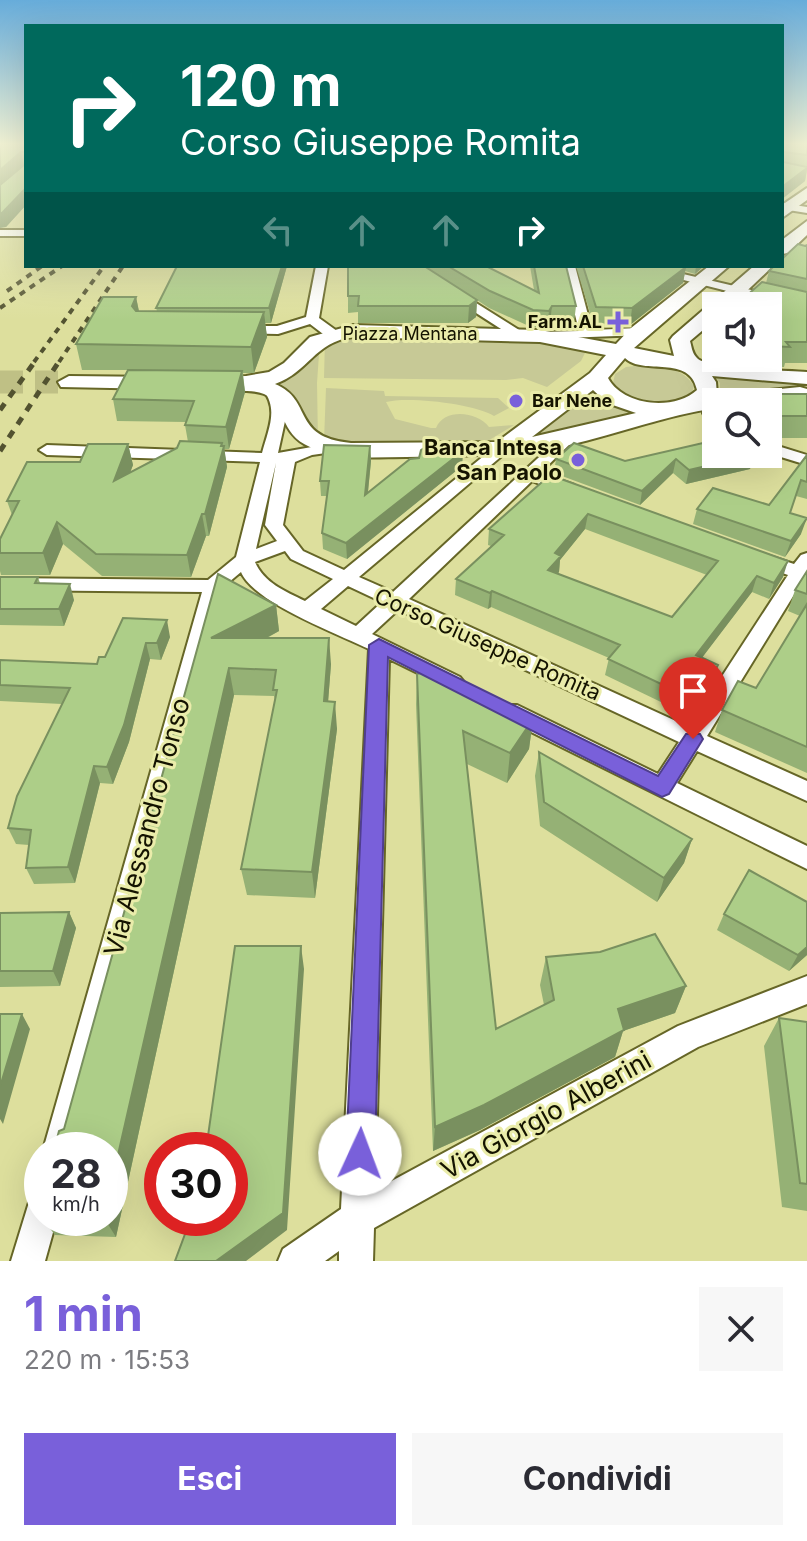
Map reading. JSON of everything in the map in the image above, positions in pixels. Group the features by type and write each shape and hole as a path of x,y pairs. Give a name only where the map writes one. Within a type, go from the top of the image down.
{"street":[{"path":"784,208 807,210"},
{"path":"788,250 807,226"},
{"path":"0,233 24,233"},
{"path":"312,319 322,268"},
{"path":"412,268 530,336"},
{"path":"570,268 587,335"},
{"path":"642,268 807,307"},
{"path":"308,609 607,365 638,332 718,268"},
{"path":"738,290 762,268"},
{"path":"219,330 278,330 312,319"},
{"path":"312,319 332,334"},
{"path":"607,365 601,388 617,400 647,408 684,407 708,392 681,366 680,340 702,321"},
{"name":"Piazza Mentana","path":"69,382 256,386 287,371 306,349 332,334 379,331 530,336 638,332"},
{"name":"Piazza Mentana","path":"530,336 607,365"},
{"path":"607,365 629,358 730,373 807,378"},
{"path":"256,386 282,396 294,422 304,434 334,448"},
{"path":"0,584 213,586 245,559 287,544 274,525 280,405 277,395 256,386"},
{"path":"782,395 807,394"},
{"path":"47,450 278,457 334,448 423,452 502,449 568,438 702,404"},
{"path":"356,1261 369,640 395,601 568,438"},
{"path":"782,452 807,460"},
{"path":"245,559 278,457"},
{"path":"530,475 590,497"},
{"name":"Corso Giuseppe Romita","path":"287,544 297,555 345,578 807,792"},
{"path":"662,788 804,569 739,551"},
{"name":"Corso Giuseppe Romita","path":"245,559 248,571 257,582 662,788 807,858"},
{"name":"Via Alessandro Tonso","path":"64,1132 213,586"},
{"name":"Via Giorgio Alberini","path":"295,1261 358,1218 688,1036 807,990"},
{"path":"28,1261 35,1236"}],"green space":[{"path":"334,335 541,337 585,353 581,361 547,387 523,378 324,378 325,339"},
{"path":"320,340 317,383 318,441 262,381"},
{"path":"626,367 665,367 684,375 694,386 692,392 673,401 651,402 629,396 613,383 615,374"},
{"path":"713,374 807,382 807,387 720,388"},
{"path":"326,388 384,391 385,396 498,398 509,408 494,416 442,402 386,402 395,419 431,428 436,428 446,417 461,414 477,418 489,427 514,425 481,445 375,447 324,441"},
{"path":"593,392 610,404 637,413 532,437"}],"building":[{"path":"0,203 12,203 2,213"},
{"path":"798,244 807,245 807,279 769,271 784,268 784,257"},
{"path":"176,268 281,268 269,308 156,308"},
{"path":"348,268 427,268 477,300 469,306 358,306 359,296 348,296"},
{"path":"451,268 490,268 539,293 534,268 566,268 576,306 552,306 549,311 533,310 490,291"},
{"path":"584,268 685,268 632,308 596,307"},
{"path":"762,282 807,292 807,342 786,342 790,347 782,347 782,292 751,292"},
{"path":"103,297 136,297 132,306 136,311 264,312 251,347 76,344"},
{"path":"128,370 242,371 226,427 185,425 194,401 113,399"},
{"path":"782,394 807,394 807,416 782,416"},
{"path":"180,441 222,443 221,446 224,446 205,514 202,514 187,555 96,554 57,522 43,553 0,553 0,539 19,501 7,501 27,462 80,462 88,444 128,444 114,481 177,448"},
{"path":"574,443 625,461 702,443 702,467 689,470 676,459 642,491 556,459"},
{"path":"430,444 444,444 463,451 346,543 322,533 329,481 320,481 324,445 370,446 365,495 410,459 419,458 421,450"},
{"path":"807,455 807,482 801,480 790,513 807,518 791,541 697,509 713,488 769,505"},
{"path":"550,475 788,561 774,583 757,576 696,655 718,665 697,701 608,659 620,645 456,579 504,535 489,529","holes":["588,514 718,561 672,617 548,570 561,556 555,553"]},
{"path":"807,571 807,594 795,590"},
{"path":"218,574 276,605 211,638 329,638 324,701 335,702 312,872 241,869 277,690 273,690 276,670 229,668 123,1132 59,1132 64,1129"},
{"path":"0,577 38,577 35,583 70,584 59,609 0,609"},
{"path":"807,604 807,747 722,710 738,681 756,688"},
{"path":"123,618 167,620 157,643 146,643 124,725 107,767 94,766 68,867 26,868 31,830 8,828 17,796 70,688 0,685 0,660 97,664 99,657 105,657"},
{"path":"434,669 533,719 510,753 463,731 496,1029 554,1000 546,957 600,952 655,934 686,986 618,1009 624,1030 484,1105 435,1127 417,674"},
{"path":"539,752 692,839 664,878 544,802"},
{"path":"749,870 807,902 807,947 798,955 724,914"},
{"path":"69,912 53,971 0,971 0,913"},
{"path":"235,946 301,946 283,1213 216,1261 175,1261 184,1236 248,1236 248,1132 209,1132"},
{"path":"0,1014 22,1014 0,1087"},
{"path":"779,1018 807,1022 807,1184 800,1183"}],"tunnel":[{"path":"0,382 69,382"}],"railway":[{"path":"7,291 39,268"},
{"path":"0,308 59,268"},
{"path":"34,362 103,268"},
{"path":"59,362 122,268"},
{"path":"0,410 36,360"},
{"path":"0,451 60,360"}],"place":[{"name":"Farm.AL","path":"618,322"},
{"name":"Bar Nene","path":"516,401"},
{"name":"Banca Intesa San Paolo","path":"578,460"}],"route":[{"path":"360,1154 379,645 662,788 693,739"}]}
